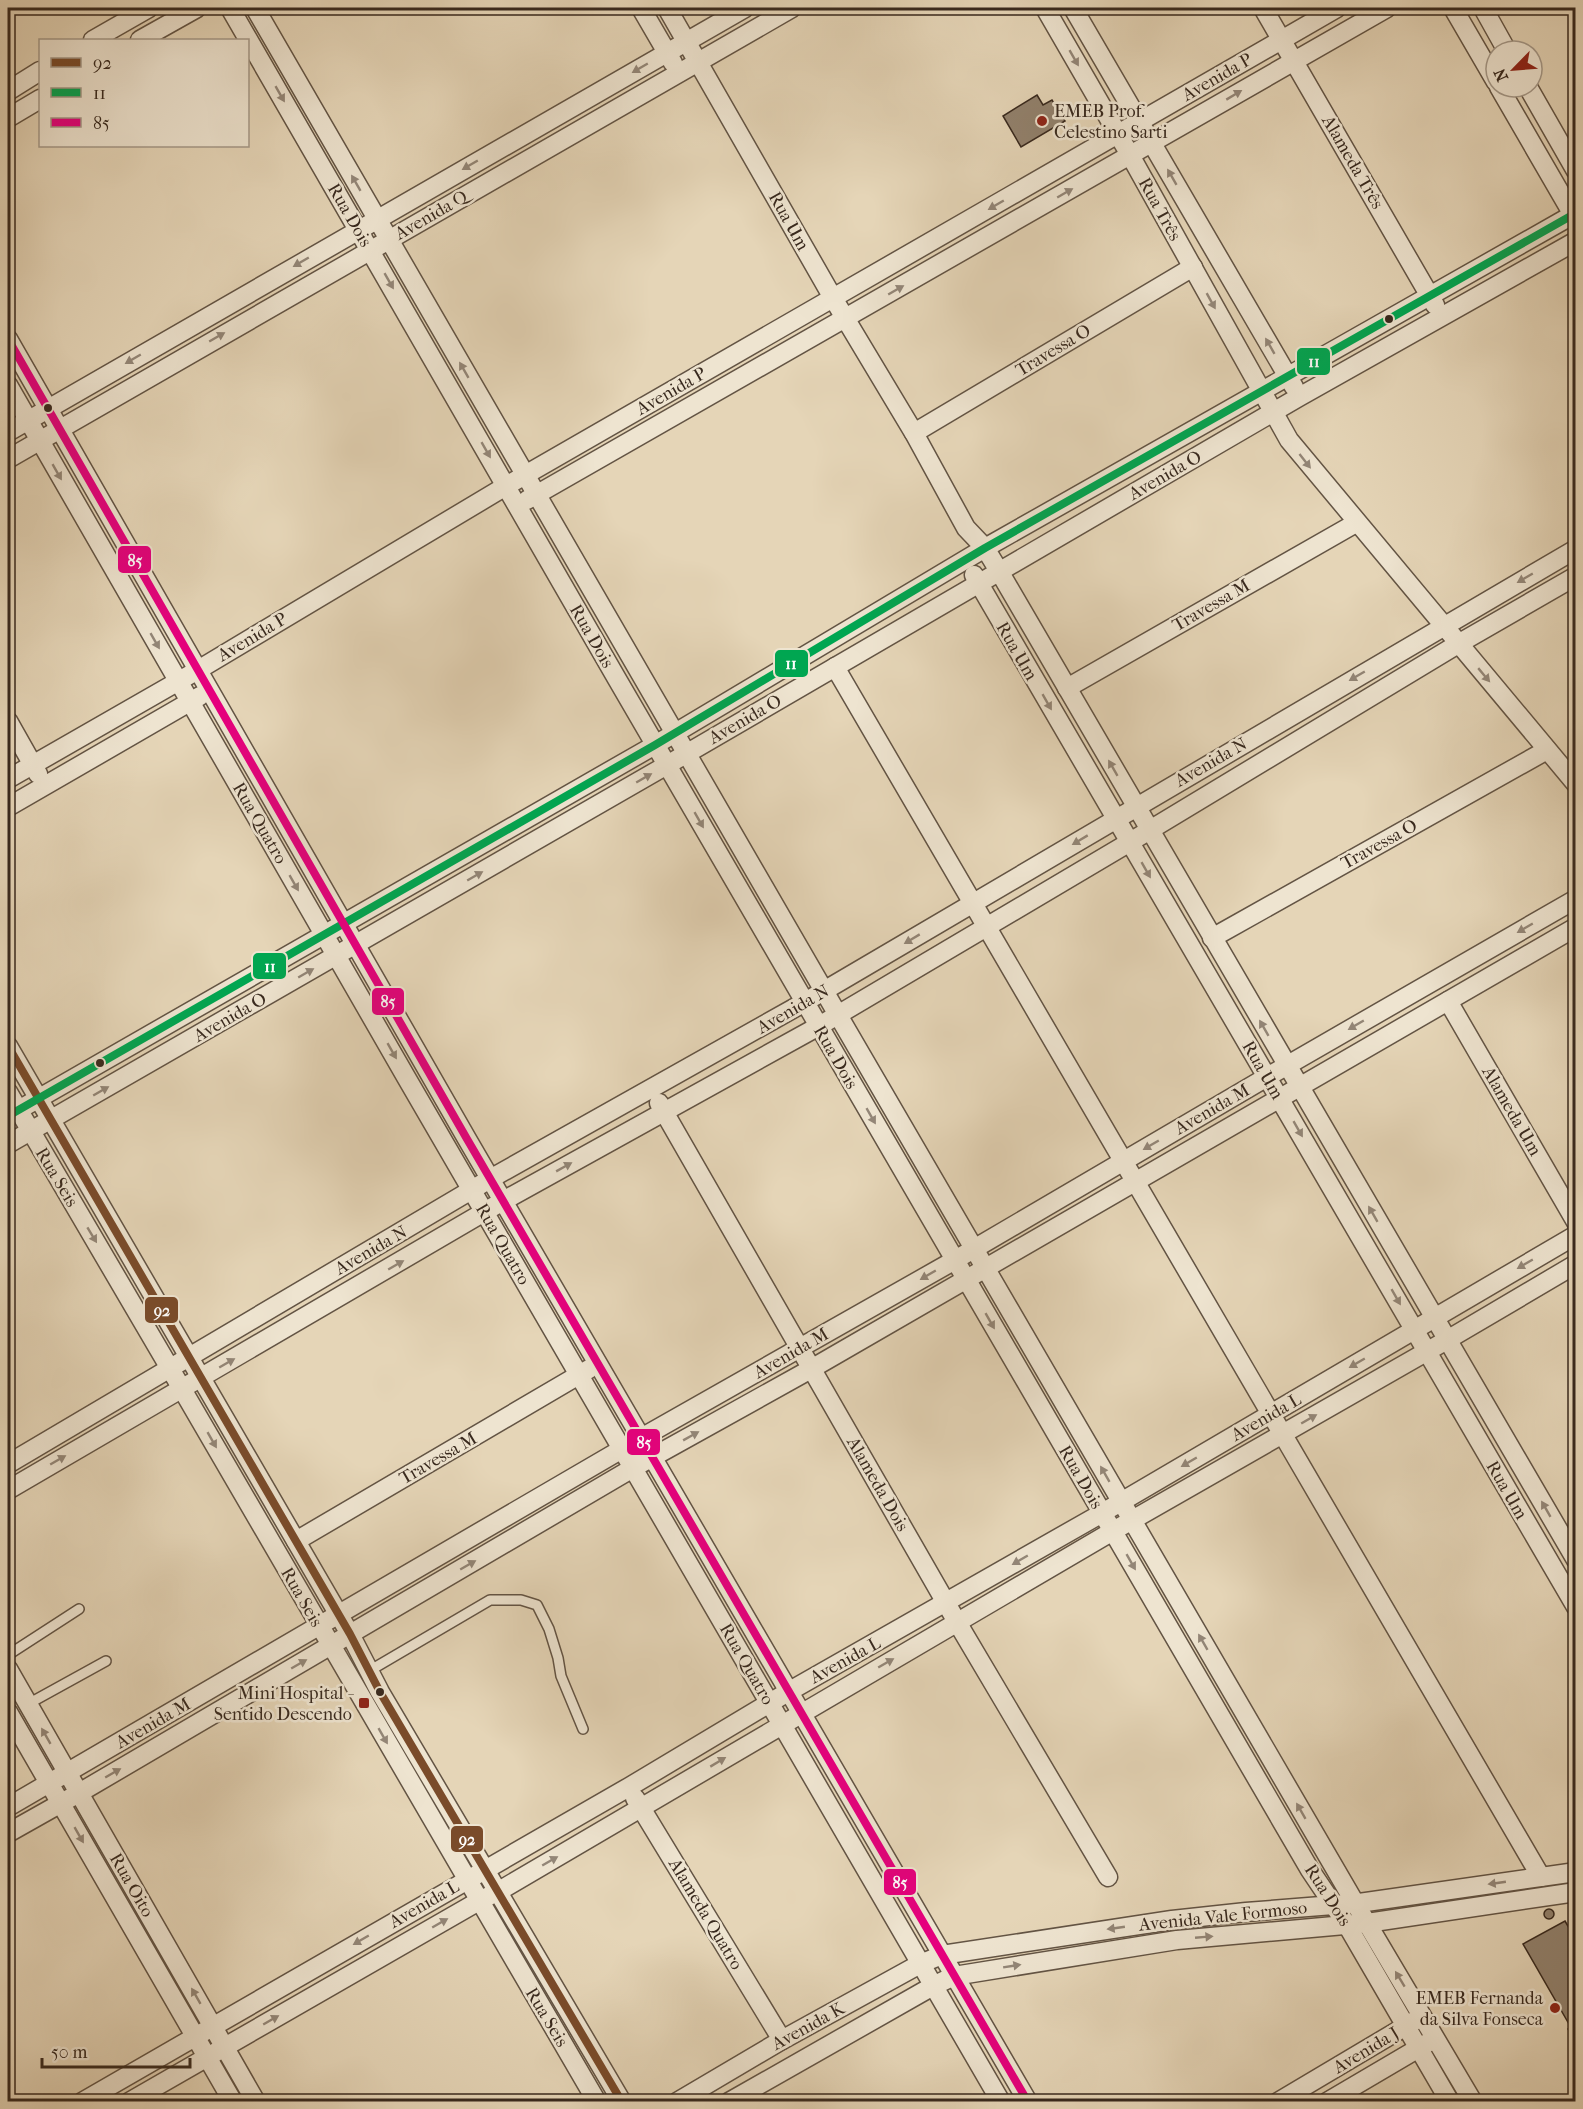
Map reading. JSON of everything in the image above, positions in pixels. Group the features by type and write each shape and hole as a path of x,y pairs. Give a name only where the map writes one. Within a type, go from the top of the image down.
{"street":[{"path":"95,39 149,8"},
{"path":"142,39 197,8"},
{"name":"Rua Dois","path":"230,8 248,39"},
{"name":"Rua Dois","path":"255,8 824,991 1473,2102"},
{"path":"641,8 678,72"},
{"name":"Rua Um","path":"667,8 845,319 914,433 966,528 986,548 1575,1560"},
{"name":"Avenida Q","path":"8,432 745,8"},
{"name":"Avenida Q","path":"8,459 792,8"},
{"name":"Rua Três","path":"1044,8 1119,134 1294,448 1575,784"},
{"name":"Rua Três","path":"1072,8 1153,143 1299,397"},
{"name":"Alameda Três","path":"1263,8 1442,316"},
{"name":"Avenida P","path":"8,778 198,670 506,486 1337,8"},
{"name":"Avenida P","path":"517,506 1153,143 1295,60 1366,13 1387,8"},
{"path":"1453,8 1484,61"},
{"path":"1483,8 1500,39"},
{"name":"Rua Dois","path":"249,41 655,745 1310,1870 1347,1924 1450,2102"},
{"path":"8,91 39,72"},
{"path":"1506,99 1574,216"},
{"path":"1535,99 1575,171"},
{"path":"8,118 39,100"},
{"path":"559,114 571,134"},
{"name":"Avenida O","path":"13,1113 655,745 986,548 1429,295 1574,216"},
{"name":"Avenida O","path":"8,1144 667,765 1272,412 1575,241"},
{"name":"Travessa O","path":"914,433 1193,267"},
{"name":"Rua Quatro","path":"8,339 490,1179 1028,2102"},
{"name":"Rua Quatro","path":"8,385 336,956 1001,2102"},
{"path":"677,387 689,408"},
{"name":"Travessa M","path":"1066,688 1356,523"},
{"name":"Rua Um","path":"966,528 967,560 978,584 1414,1330 1569,1580 1575,1607"},
{"name":"Avenida N","path":"8,1464 490,1179 824,991 1575,549"},
{"name":"Avenida N","path":"8,1490 503,1201 838,1015 1575,576"},
{"path":"835,667 1541,1877"},
{"path":"8,807 210,691"},
{"path":"8,721 45,786"},
{"name":"Travessa O","path":"1212,938 1547,750"},
{"name":"Avenida M","path":"8,1807 641,1438 955,1260 1575,899"},
{"name":"Avenida M","path":"8,1833 652,1457 811,1369 1575,927"},
{"name":"Alameda Um","path":"1448,1001 1575,1222"},
{"name":"Rua Seis","path":"8,1046 202,1377 369,1671 622,2102"},
{"name":"Alameda Dois","path":"651,1090 957,1622 1108,1878"},
{"name":"Rua Seis","path":"8,1092 13,1113 30,1131 170,1368 597,2102"},
{"name":"Avenida L","path":"83,2101 629,1787 788,1692 1102,1513 1575,1235"},
{"name":"Avenida L","path":"129,2102 499,1891 800,1713 1575,1264"},
{"name":"Travessa M","path":"296,1541 598,1364"},
{"name":"Rua Oito","path":"8,1669 256,2102"},
{"name":"Rua Oito","path":"8,1712 233,2102"},
{"name":"Alameda Quatro","path":"629,1787 782,2040"},
{"name":"Avenida Vale Formoso","path":"942,1955 1172,1920 1355,1903 1575,1872"},
{"name":"Avenida Vale Formoso","path":"954,1976 1177,1940 1367,1923 1575,1892"},
{"name":"Avenida K","path":"678,2102 782,2040 920,1964 942,1955"},
{"name":"Avenida K","path":"729,2102 954,1976"},
{"name":"Avenida J","path":"1278,2102 1422,2015"},
{"name":"Avenida J","path":"1327,2102 1435,2038"}],"lane":[{"path":"369,1671 490,1600 520,1600 537,1605 549,1629 561,1676 583,1729"},
{"path":"8,1655 79,1609"},
{"path":"27,1704 106,1661"}],"building":[{"path":"1037,95 1043,105 1052,100 1065,121 1021,147 1003,116"},
{"path":"1549,1909 1553,1910 1553,1918 1549,1919 1545,1918 1544,1914 1545,1910"},
{"path":"1565,1921 1576,1940 1576,2020 1569,2024 1523,1944"},
{"path":"1576,2024 1576,2042 1568,2029"}],"transit line":[{"name":"11","path":"8,1116 655,745 985,548 1576,213"},
{"name":"85","path":"8,339 467,1139 1028,2102"},
{"name":"92","path":"8,1046 350,1634 380,1692 622,2102"}],"place":[{"name":"EMEB Prof. Celestino Sarti","path":"1042,121"},
{"name":"Mini Hospital - Sentido Descendo","path":"364,1703"},
{"name":"EMEB Fernanda da Silva Fonseca","path":"1555,2008"}]}
